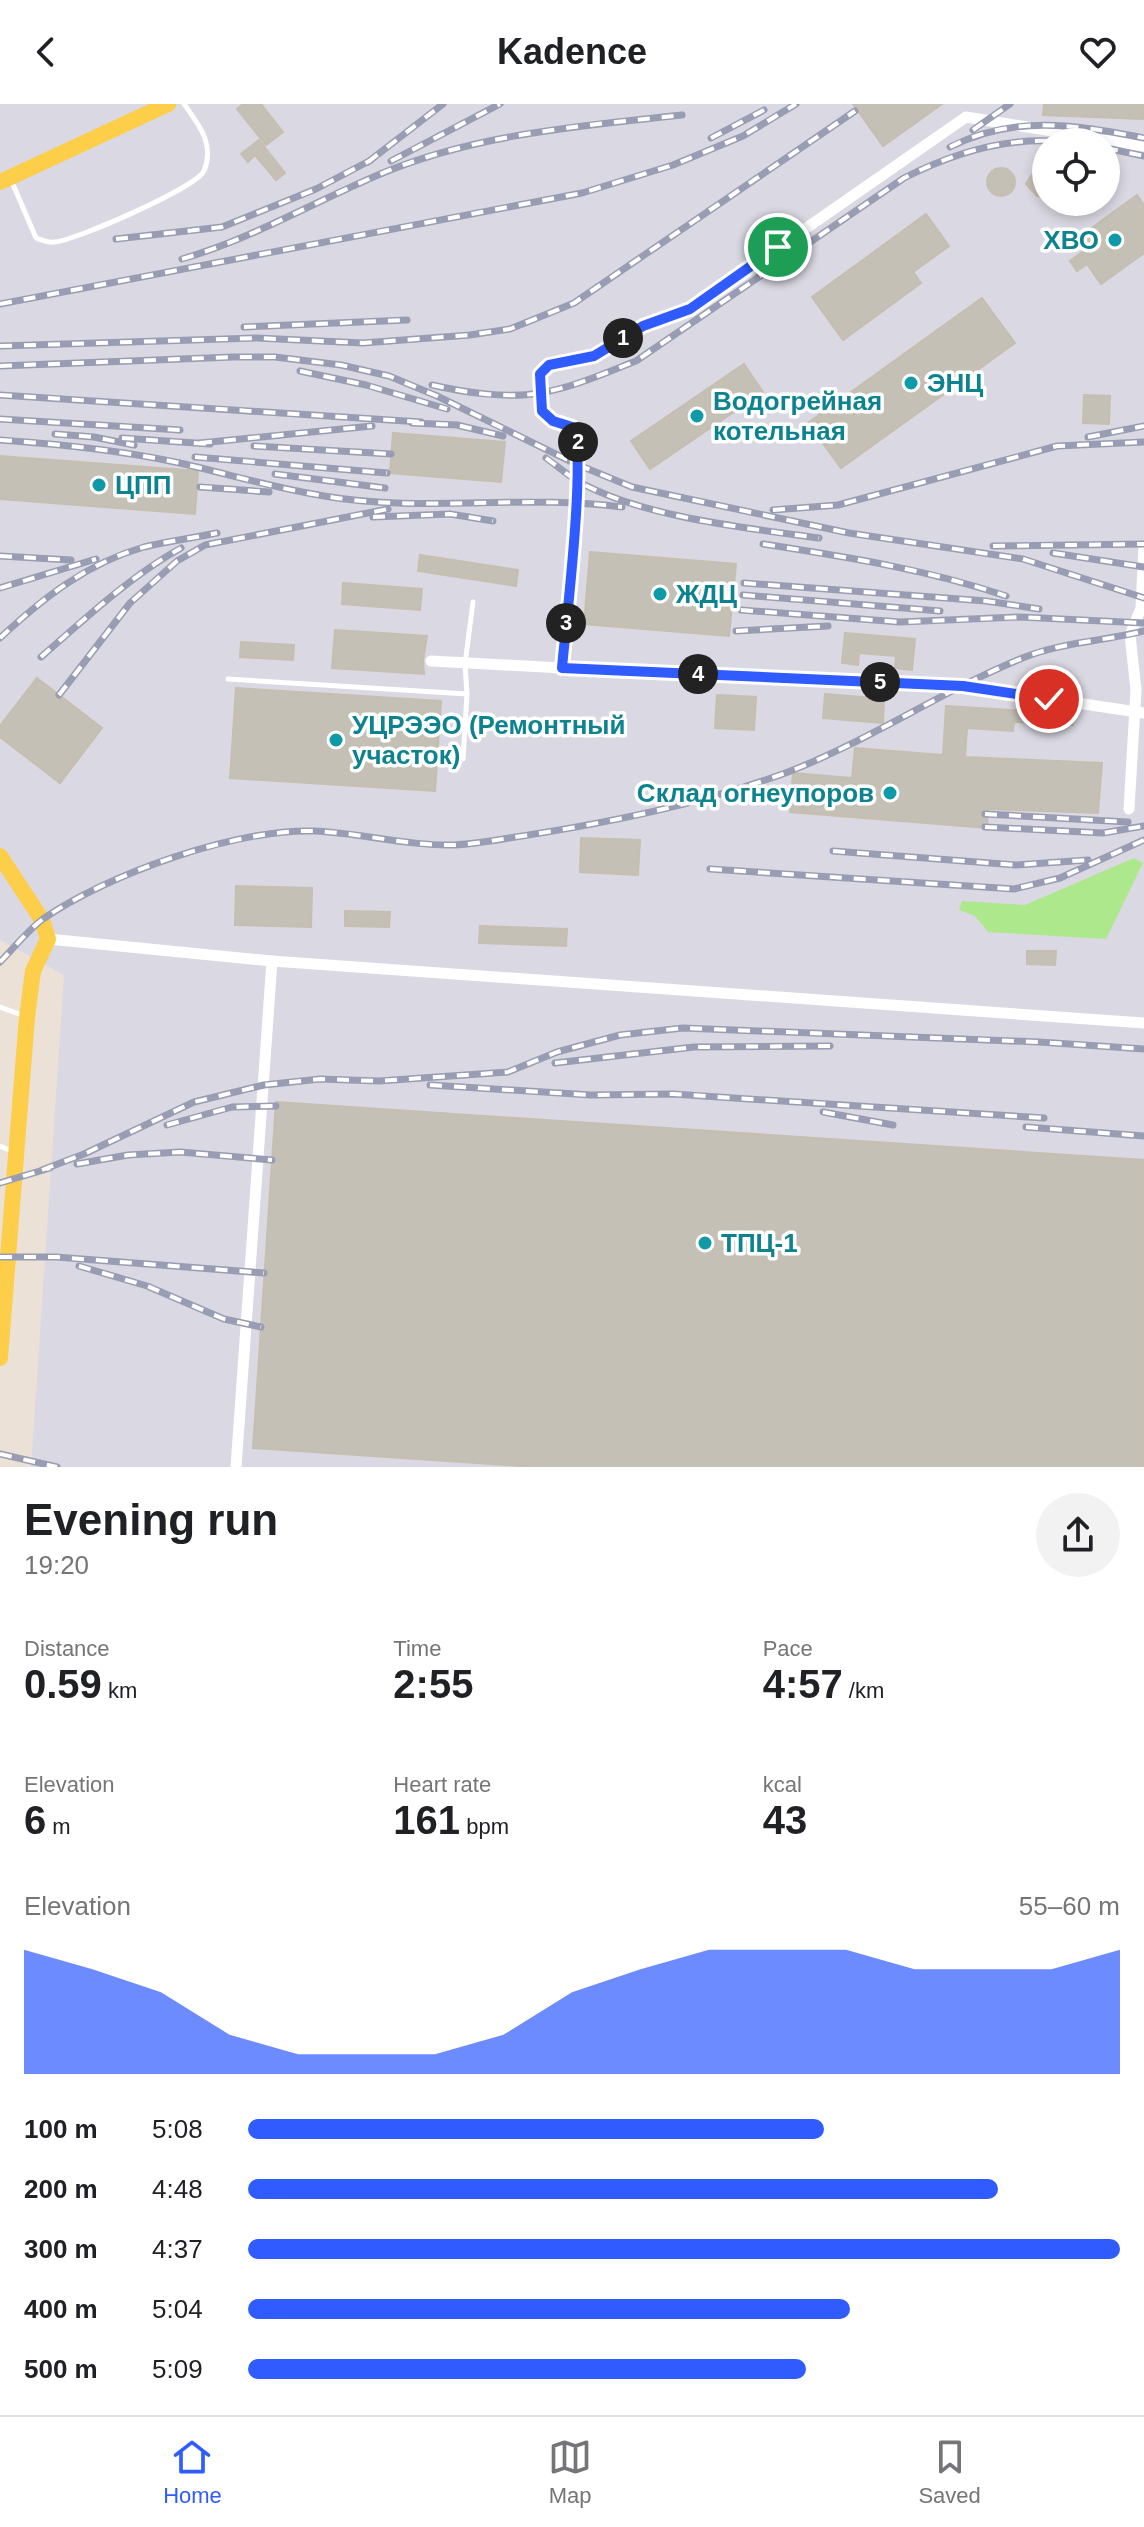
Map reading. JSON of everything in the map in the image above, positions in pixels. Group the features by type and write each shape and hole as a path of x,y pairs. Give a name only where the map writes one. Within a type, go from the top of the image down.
{"main road":[{"path":"5,180 168,104"},
{"path":"0,856 42,920 48,939 33,971 27,1017 0,1358"}],"street":[{"path":"562,668 577,501 578,439 572,427 553,421 542,411 539,384 544,369 549,365 594,356 643,326 690,309 966,117 1144,146"},
{"path":"1129,809 1140,713 1130,635 1141,608 1144,547"},
{"path":"431,661 963,686 1140,713"},
{"path":"48,939 272,961 1144,1023"},
{"path":"236,1467 272,961"}],"lane":[{"path":"5,180 36,238 53,243 146,207 190,186 203,174 209,152 204,132 184,104"},
{"path":"463,759 467,694 465,664 473,602"},
{"path":"228,679 467,694"},
{"path":"0,1007 27,1017"},
{"path":"0,1146 17,1153"}],"shaded area":[{"path":"0,104 1144,104 1144,1467 31,1467 64,975 0,940"}],"green space":[{"path":"1134,858 1143,863 1106,939 988,932 975,916 959,910 962,901 1025,905"}],"building":[{"path":"243,104 261,104 283,132 266,145 237,109"},
{"path":"853,104 942,104 883,146"},
{"path":"1044,104 1144,104 1144,119 1043,115"},
{"path":"259,140 285,173 276,180 255,155 248,162 241,154"},
{"path":"1001,168 1011,172 1015,182 1011,192 1001,196 991,192 987,182 991,172"},
{"path":"1032,175 1032,191 1026,184"},
{"name":"ХВО","path":"1137,195 1144,205 1144,253 1101,284 1087,264 1077,271 1070,261 1090,246 1082,235 1108,216 1120,216 1120,207"},
{"path":"926,214 949,246 913,272 921,283 843,340 812,297"},
{"name":"ЭНЦ","path":"982,298 1015,343 841,468 808,423"},
{"name":"Водогрейная котельная","path":"744,364 763,392 650,469 631,441"},
{"path":"1084,395 1110,396 1109,424 1083,423"},
{"path":"393,433 505,442 501,482 390,473"},
{"name":"ЦПП","path":"0,456 198,471 195,514 0,499"},
{"name":"ЖДЦ","path":"590,552 736,564 729,636 584,624"},
{"path":"420,555 518,570 516,586 418,571"},
{"path":"343,583 422,589 420,610 342,604"},
{"path":"335,630 427,636 424,674 332,668"},
{"path":"845,633 915,639 912,670 895,668 896,656 859,653 858,665 842,663"},
{"path":"241,642 294,645 293,660 240,657"},
{"path":"37,678 102,728 60,783 0,737 0,726"},
{"name":"УЦРЭЭО (Ремонтный участок)","path":"236,688 441,701 435,791 230,778"},
{"path":"825,694 884,699 883,723 823,718"},
{"path":"717,695 756,697 754,730 715,728"},
{"path":"946,706 1074,714 1073,725 1014,722 1013,731 967,728 965,757 1102,763 1098,813 988,809 987,828 790,812 793,773 852,778 855,748 943,755"},
{"path":"581,838 640,840 638,875 580,872"},
{"path":"236,886 312,888 311,927 235,925"},
{"path":"345,911 390,912 389,927 345,926"},
{"path":"480,926 567,929 566,946 479,943"},
{"path":"1027,951 1056,951 1055,965 1027,964"},
{"name":"ТПЦ-1","path":"276,1102 1144,1160 1144,1467 537,1467 253,1448"}],"railway":[{"path":"368,162 443,104"},
{"path":"391,161 500,104"},
{"path":"0,304 582,193 673,165 743,136 796,104"},
{"path":"973,130 1010,104"},
{"path":"711,138 764,110"},
{"path":"0,346 257,338 363,343 510,329 574,303 855,111"},
{"path":"182,259 257,231 378,175 452,150 528,134 682,115"},
{"path":"950,147 974,137 1022,126 1069,126 1144,138"},
{"path":"432,385 485,394 527,395 564,388 636,361 904,178 981,148 1032,142"},
{"path":"1120,151 1144,156"},
{"path":"116,239 222,227 316,189 371,160"},
{"path":"244,327 407,320"},
{"path":"0,366 233,357 275,357 341,365 389,376 437,396 576,464 632,487 849,533 1023,559 1144,598"},
{"path":"300,371 366,385 447,409"},
{"path":"0,395 421,422"},
{"path":"0,419 180,430"},
{"path":"412,423 457,425 503,436"},
{"path":"200,443 372,426"},
{"path":"1088,437 1144,426"},
{"path":"55,434 94,437 134,445"},
{"path":"122,438 210,444"},
{"path":"0,440 132,454 305,493 361,501 436,504 548,502 622,507"},
{"path":"773,510 838,505 1057,446 1144,442"},
{"path":"254,446 391,454"},
{"path":"195,457 387,473"},
{"path":"546,458 576,480 630,503 694,519 819,538"},
{"path":"275,474 385,488"},
{"path":"200,487 269,492"},
{"path":"59,695 130,603 177,561 205,545 388,509"},
{"path":"373,517 450,514 493,521"},
{"path":"0,638 49,596 103,562 144,547 217,533"},
{"path":"763,544 916,571 1006,596"},
{"path":"993,546 1144,544"},
{"path":"41,657 126,585 181,548"},
{"path":"1053,553 1144,567"},
{"path":"0,556 71,560"},
{"path":"0,588 96,559"},
{"path":"744,583 986,601 1039,609"},
{"path":"743,595 940,611"},
{"path":"741,610 900,622 1020,617 1144,623"},
{"path":"736,631 828,626"},
{"path":"0,962 37,923 70,902 136,871 211,846 282,832 314,831 419,844 461,845 650,812 788,772 1025,657 1054,648 1144,631"},
{"path":"985,814 1128,822"},
{"path":"985,827 1103,833 1144,826"},
{"path":"710,869 1014,889 1060,878 1144,840"},
{"path":"833,851 1016,865 1088,860"},
{"path":"42,1170 84,1154 194,1102 264,1085 320,1079 379,1081 508,1072 557,1052 620,1035 683,1028 1144,1049"},
{"path":"555,1063 694,1047 830,1046"},
{"path":"430,1085 591,1095 673,1094 1044,1118"},
{"path":"167,1125 232,1107 276,1106"},
{"path":"823,1112 893,1125"},
{"path":"1026,1127 1144,1136"},
{"path":"77,1164 128,1155 180,1152 272,1160"},
{"path":"0,1183 50,1168"},
{"path":"0,1257 56,1257 264,1273"},
{"path":"79,1266 147,1286 224,1319 261,1327"},
{"path":"0,1454 57,1467"}],"place":[{"name":"ХВО","path":"1115,240"},
{"name":"ЭНЦ","path":"911,383"},
{"name":"Водогрейная котельная","path":"697,416"},
{"name":"ЦПП","path":"99,485"},
{"name":"ЖДЦ","path":"660,594"},
{"name":"УЦРЭЭО (Ремонтный участок)","path":"336,740"},
{"name":"Склад огнеупоров","path":"890,793"},
{"name":"ТПЦ-1","path":"705,1243"}],"route":[{"path":"778,247 690,309 653,321 594,356 549,365 540,374 542,411 553,421 572,427 578,439 577,501 562,668 963,686 1049,699"}]}
